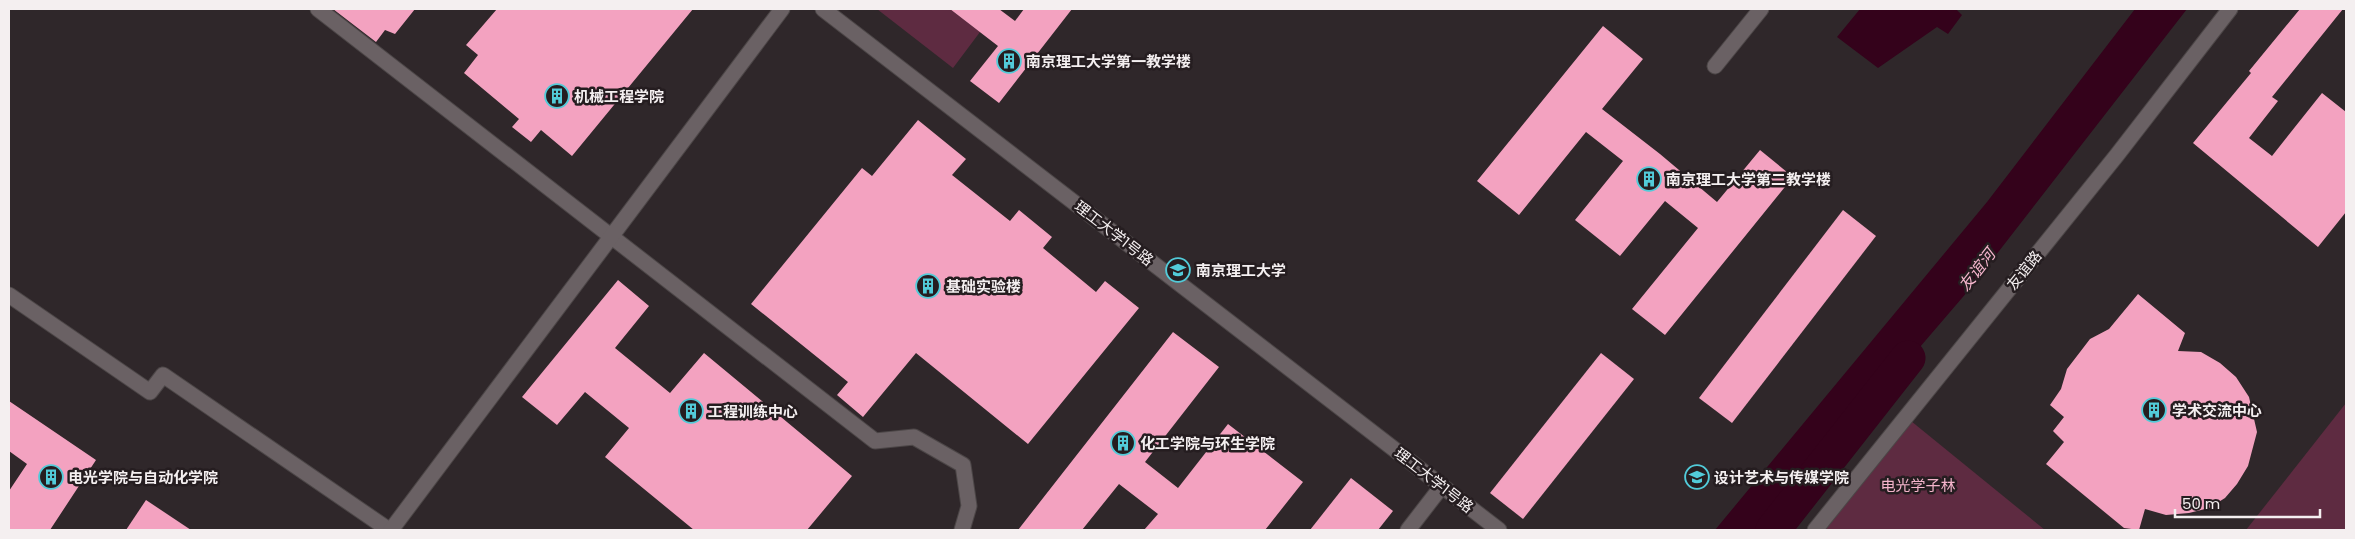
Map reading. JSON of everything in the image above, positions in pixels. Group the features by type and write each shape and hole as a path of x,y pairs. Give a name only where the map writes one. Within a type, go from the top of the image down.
{"street":[{"path":"318,9 875,441 914,437 962,465 969,506 962,530"},
{"path":"9,295 150,392 163,375 390,530 782,9"},
{"name":"理工大学1号路","path":"823,9 1499,530"},
{"path":"1715,66 1761,9"},
{"name":"友谊路","path":"1816,530 2117,154 2230,9"},
{"path":"1408,530 1442,486"}],"green space":[{"path":"877,9 950,9 980,32 953,68"},
{"path":"2346,403 2346,530 2246,530"},
{"name":"电光学子林","path":"1911,421 2045,530 1824,530"}],"water":[{"path":"1860,9 1956,9 1962,15 1948,34 1937,27 1878,68 1837,37"},
{"path":"2135,9 2187,9 1968,291 1763,530 1715,530 1987,202"}],"building":[{"path":"333,9 415,9 395,34 385,30 376,42"},
{"name":"机械工程学院","path":"497,9 693,9 572,156 541,130 531,142 512,127 519,119 464,73 478,55 466,45"},
{"name":"南京理工大学第一教学楼","path":"950,9 999,9 1015,21 1024,9 1072,9 999,103 970,81 998,46"},
{"path":"2300,9 2343,9 2272,97 2278,101 2249,138 2272,156 2322,93 2346,112 2346,212 2318,247 2193,143 2251,73 2249,71"},
{"name":"南京理工大学第二教学楼","path":"1603,26 1643,59 1602,109 1717,202 1760,150 1793,177 1665,335 1632,309 1698,228 1665,201 1620,256 1575,220 1623,161 1586,132 1519,215 1477,181"},
{"name":"基础实验楼","path":"918,120 966,159 952,175 1010,221 1019,210 1052,237 1043,248 1096,292 1105,281 1139,308 1028,444 916,353 863,417 837,395 848,382 751,304 862,168 872,176"},
{"path":"1843,210 1876,236 1732,423 1699,398"},
{"name":"工程训练中心","path":"618,280 649,306 615,348 670,393 704,353 852,476 807,530 694,530 605,457 629,428 585,392 557,425 522,397"},
{"name":"学术交流中心","path":"2138,294 2185,333 2178,351 2201,352 2220,363 2236,377 2249,397 2257,432 2248,466 2237,484 2225,498 2209,508 2189,513 2166,515 2145,509 2139,530 2124,528 2046,464 2064,442 2053,431 2064,417 2050,405 2061,389 2067,369 2090,339 2109,329"},
{"name":"化工学院与环生学院","path":"1173,332 1219,367 1145,462 1178,488 1228,424 1303,482 1265,530 1144,530 1158,514 1119,484 1082,530 1018,530"},
{"path":"1601,353 1634,379 1523,519 1490,493"},
{"name":"电光学院与自动化学院","path":"9,401 96,460 50,530 9,530 9,491 27,464 9,451"},
{"path":"1351,478 1393,511 1378,530 1310,530"},
{"path":"146,500 191,530 126,530"}],"waterway":[{"name":"友谊河","path":"1773,530 1908,358"}],"place":[{"name":"南京理工大学第一教学楼","path":"1009,61"},
{"name":"机械工程学院","path":"557,96"},
{"name":"南京理工大学第二教学楼","path":"1649,179"},
{"name":"南京理工大学","path":"1178,270"},
{"name":"基础实验楼","path":"928,286"},
{"name":"学术交流中心","path":"2154,410"},
{"name":"工程训练中心","path":"691,411"},
{"name":"化工学院与环生学院","path":"1123,443"},
{"name":"电光学院与自动化学院","path":"51,477"},
{"name":"设计艺术与传媒学院","path":"1697,477"}]}
